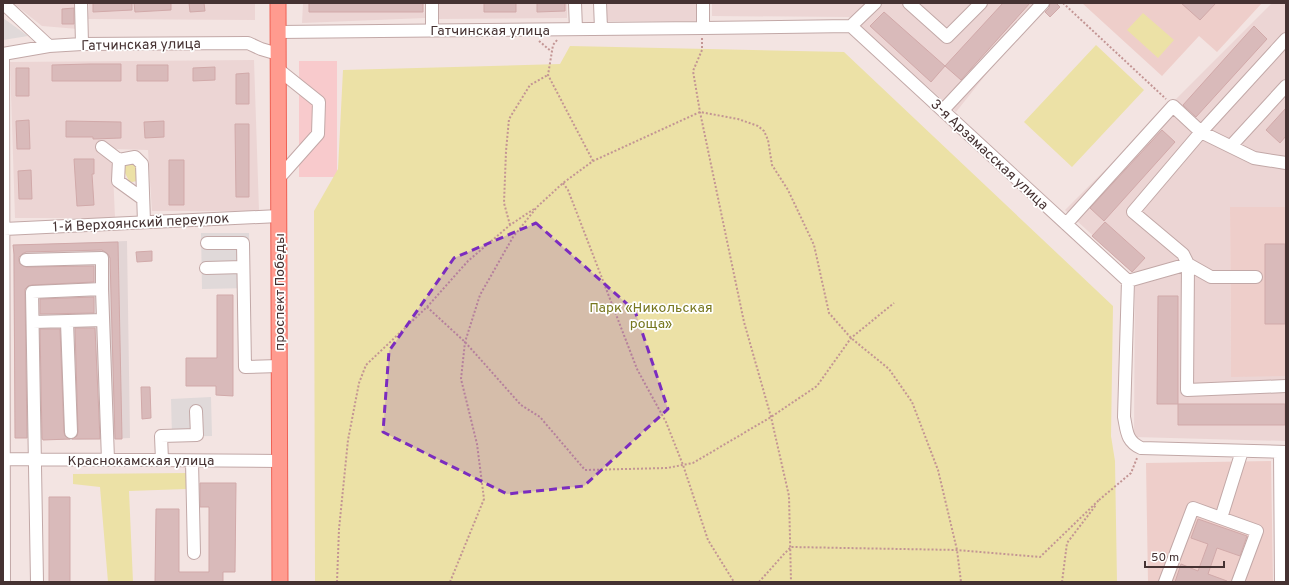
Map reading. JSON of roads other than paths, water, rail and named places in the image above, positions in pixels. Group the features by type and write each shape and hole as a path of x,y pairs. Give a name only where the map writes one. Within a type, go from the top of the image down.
{"main road":[{"name":"проспект Победы","path":"278,3 280,582"}],"street":[{"path":"3,3 48,46"},
{"path":"81,3 82,44"},
{"path":"432,3 432,30"},
{"path":"571,29 575,3"},
{"path":"600,3 601,29"},
{"path":"703,3 703,28 851,26 875,3"},
{"path":"909,3 947,37 981,3"},
{"path":"943,110 1043,3"},
{"name":"3-я Арзамасская улица","path":"851,26 1128,281"},
{"name":"Гатчинская улица","path":"278,32 703,28"},
{"path":"1256,277 1211,277 1188,264 1182,254 1133,212 1201,132 1286,39"},
{"name":"Гатчинская улица","path":"3,54 48,46 82,44 248,43 278,54"},
{"path":"3,54 4,582"},
{"path":"278,70 319,102 318,134 278,179"},
{"path":"1231,146 1286,86"},
{"path":"1066,224 1173,106 1201,132 1254,158 1286,163"},
{"path":"102,148 119,160 135,157 142,164 144,222"},
{"path":"119,160 118,181 143,199"},
{"name":"1-й Верхоянский переулок","path":"4,229 279,216"},
{"path":"207,243 243,243 245,367 279,366"},
{"path":"26,260 102,258 108,460"},
{"path":"1188,264 1128,281 1124,417 1127,435 1133,444 1141,448 1283,452 1284,519 1283,567 1281,582"},
{"path":"1188,264 1187,390 1286,386"},
{"path":"206,268 243,267"},
{"path":"37,582 32,292 102,289"},
{"path":"32,322 103,320"},
{"path":"67,322 71,432"},
{"path":"162,460 161,436 197,435 196,411"},
{"path":"1220,518 1242,451"},
{"name":"Краснокамская улица","path":"3,459 280,461"},
{"path":"192,461 194,553"},
{"path":"1165,582 1193,508 1257,531 1238,582"}],"park label":[{"name":"Парк «Никольская роща»","path":"651,316"}]}
